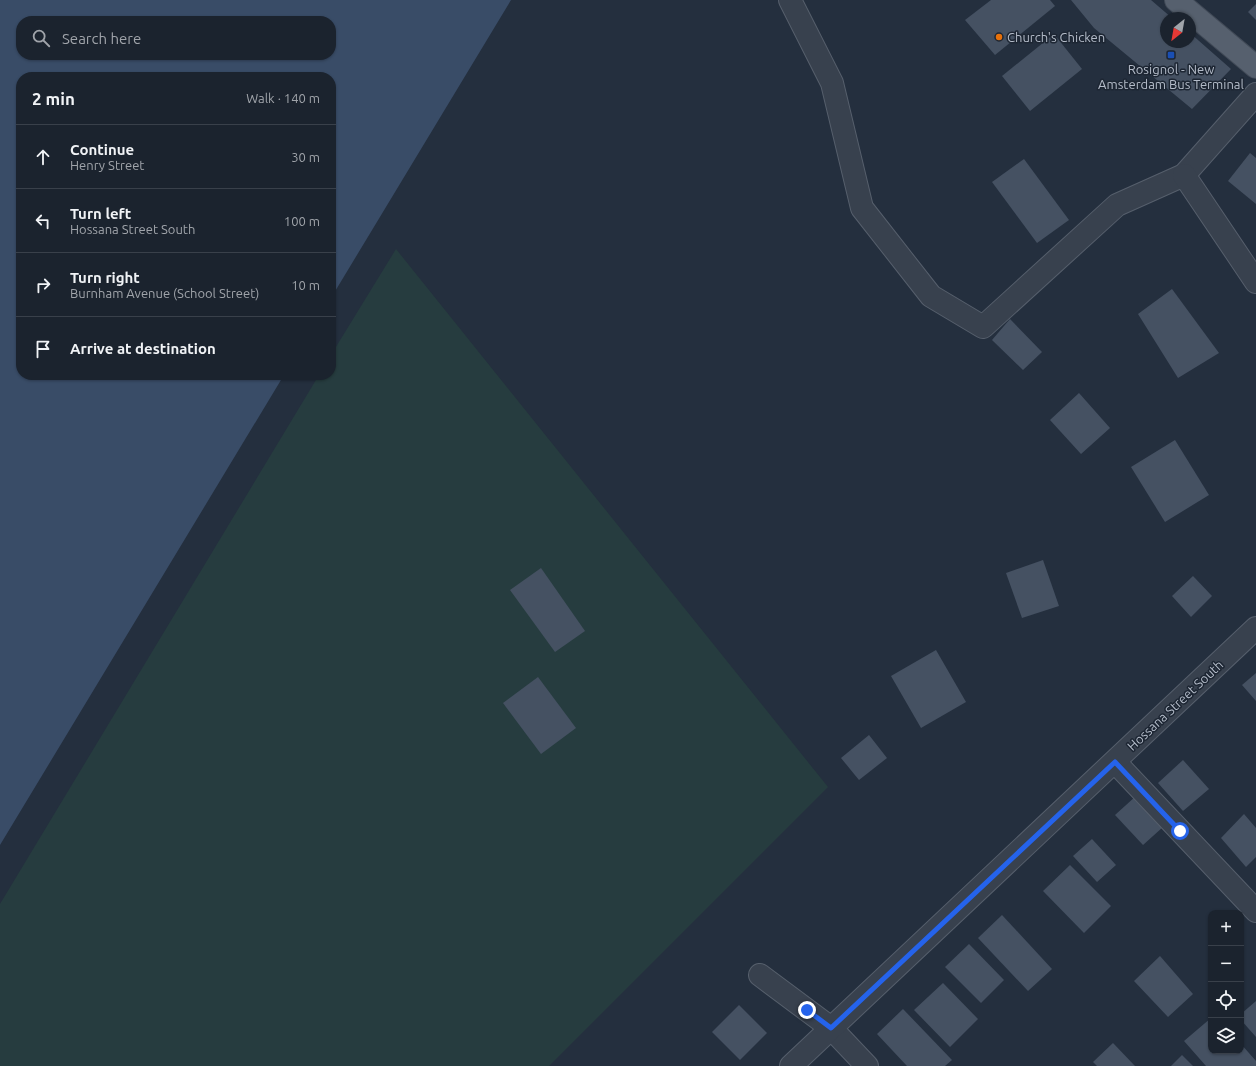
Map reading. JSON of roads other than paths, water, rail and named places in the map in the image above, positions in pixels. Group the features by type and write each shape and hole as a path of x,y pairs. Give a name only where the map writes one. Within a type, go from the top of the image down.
{"main road":[{"path":"1176,0 1256,67"}],"street":[{"path":"790,0 832,83 862,208 931,296 983,327 1117,205 1184,175 1256,94"},
{"path":"1184,175 1256,282"},
{"name":"Hossana Street South","path":"791,1066 1256,628"},
{"path":"1115,762 1256,911"},
{"path":"760,975 831,1028 867,1066"}],"water":[{"path":"0,0 511,0 336,290 336,72 16,72 16,380 281,380 0,845"}],"place":[{"name":"Church's Chicken","path":"999,37"},
{"name":"Rosignol - New Amsterdam Bus Terminal","path":"1171,55"}]}
